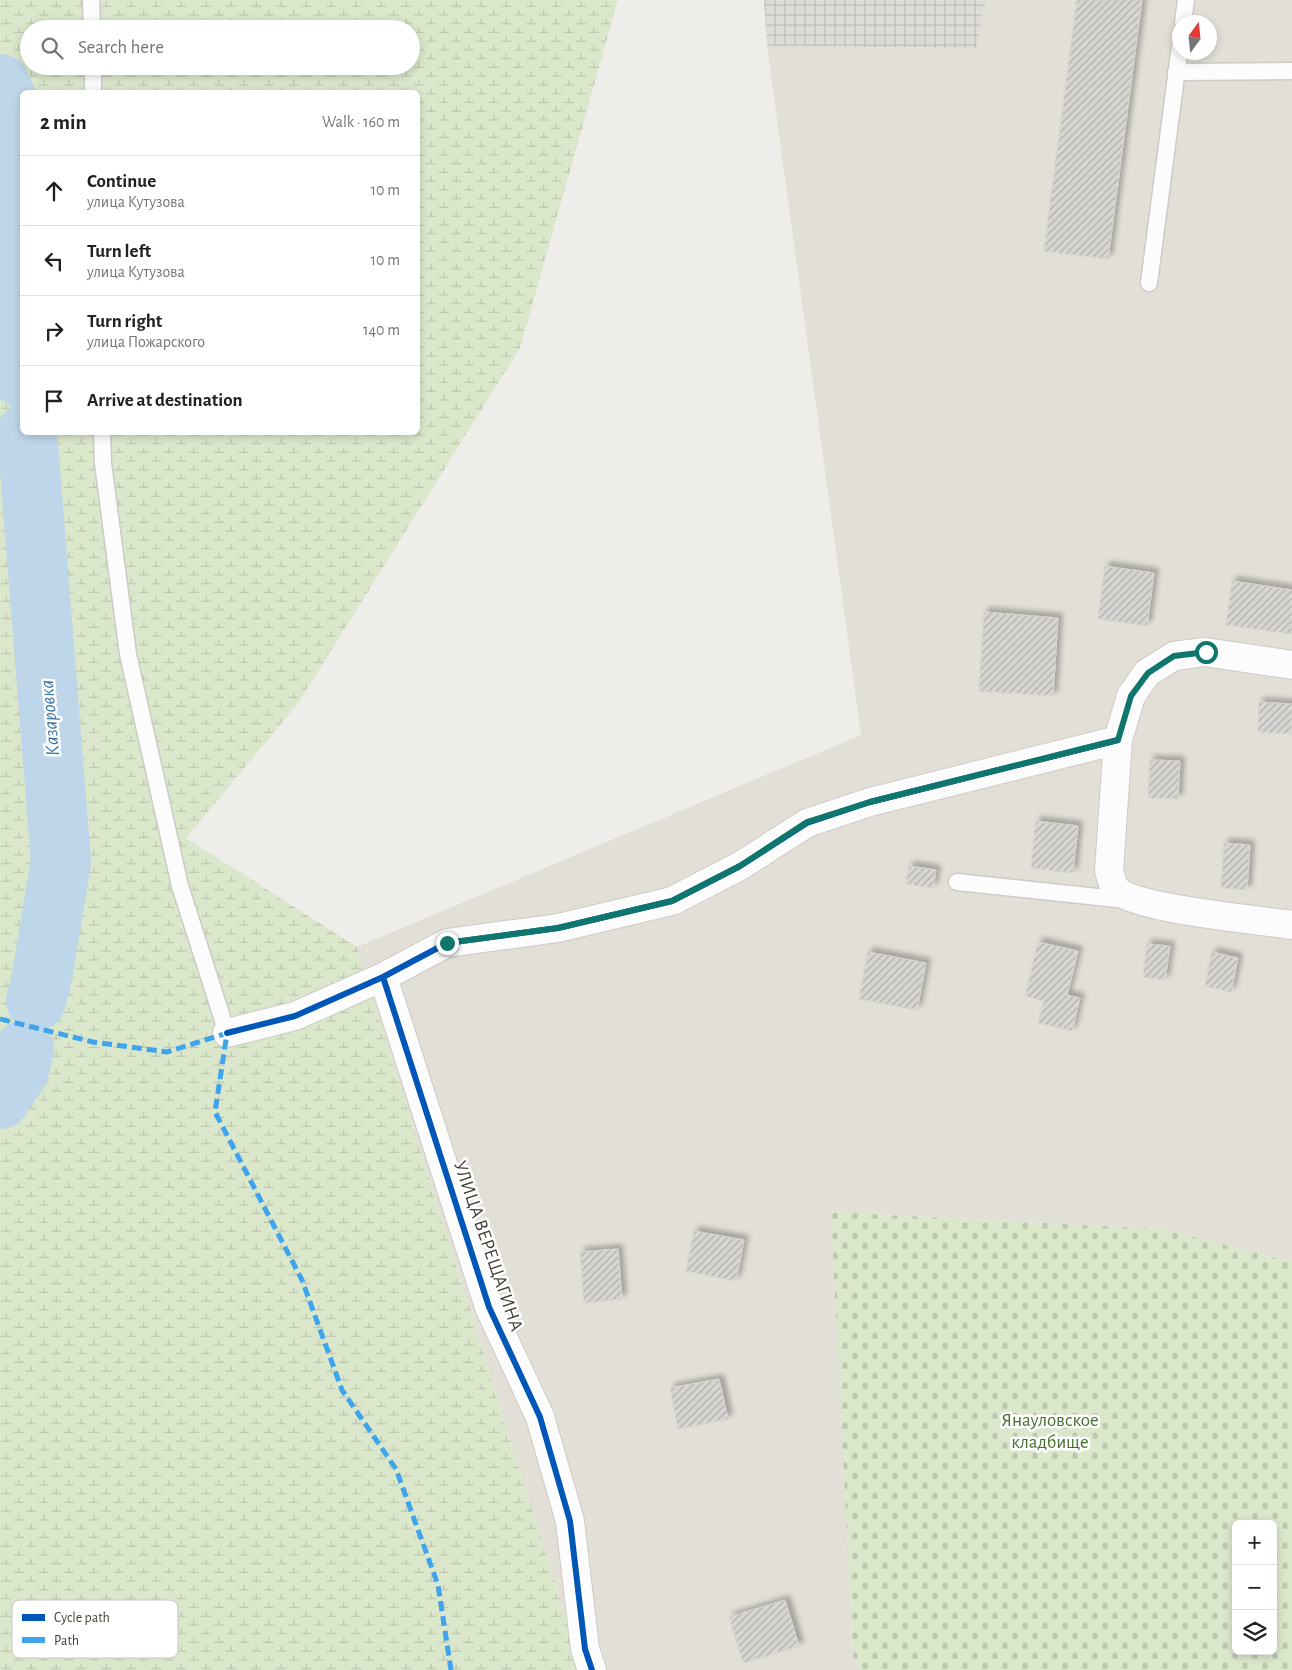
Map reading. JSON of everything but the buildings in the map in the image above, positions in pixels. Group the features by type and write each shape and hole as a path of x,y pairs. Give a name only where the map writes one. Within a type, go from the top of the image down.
{"street":[{"path":"1292,665 1206,652 1174,656 1148,673 1131,696 1118,740 1109,871 1116,889 1130,898 1159,906 1292,924"},
{"path":"227,1032 295,1016 383,977 447,943 558,928 672,901 740,866 807,822 861,805 1118,740"},
{"name":"УЛИЦА ВЕРЕЩАГИНА","path":"383,977 489,1307 540,1417 570,1521 585,1649 592,1670"}],"lane":[{"path":"91,0 92,20"},
{"path":"1184,15 1186,0"},
{"path":"1148,283 1178,60"},
{"path":"1176,72 1292,71"},
{"path":"93,75 93,90"},
{"path":"102,435 103,464 128,654 180,886 227,1032"},
{"path":"957,882 1145,902"}],"shaded area":[{"path":"764,0 985,0 977,48 767,46"},
{"path":"985,0 1292,0 1292,1262 1161,1229 832,1212 853,1655 860,1670 582,1670 357,947 861,735 767,46 977,48"}],"green space":[{"path":"0,0 618,0 520,348 299,702 186,838 357,947 582,1670 0,1670"},
{"name":"Янауловское кладбище","path":"831,1212 1161,1229 1292,1262 1292,1670 860,1670 853,1655"}],"waterway":[{"name":"Казаровка","path":"0,84 5,95 20,351"},
{"name":"Казаровка","path":"27,435 61,862 36,1001"},
{"name":"Казаровка","path":"0,1099 19,1071 24,1050"}],"marked path":[{"path":"0,1019 93,1042 167,1052 227,1033 215,1112 302,1280 342,1390 396,1469 438,1585 451,1670"}],"cycle path":[{"path":"227,1033 295,1016 383,977 447,943 558,928 672,901 740,866 807,823 870,802 1118,740"},
{"path":"383,977 489,1307 540,1417 570,1521 585,1649 592,1670"}],"route":[{"path":"447,943 558,928 672,901 740,866 807,822 870,802 1118,740 1131,696 1148,673 1174,656 1206,652"}]}
